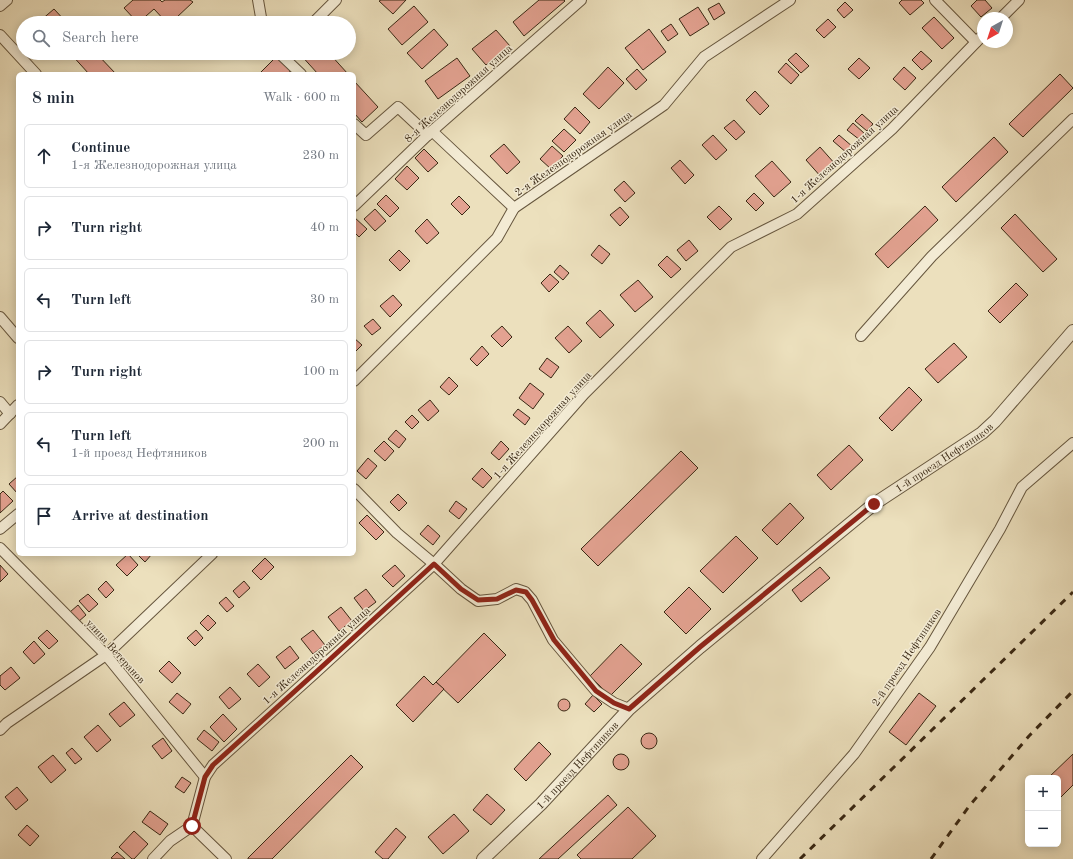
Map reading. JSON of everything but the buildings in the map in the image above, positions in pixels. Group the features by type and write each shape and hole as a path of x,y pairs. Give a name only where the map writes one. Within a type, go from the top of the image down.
{"street":[{"path":"0,6 7,0"},
{"path":"258,0 261,16"},
{"path":"321,16 336,0"},
{"name":"8-я Железнодорожная улица","path":"356,204 430,133 581,0"},
{"name":"2-я Железнодорожная улица","path":"356,379 497,238 514,208 664,105 704,57 790,0"},
{"path":"935,0 977,37"},
{"path":"1006,12 1019,0"},
{"path":"0,35 16,52"},
{"name":"1-я Железнодорожная улица","path":"192,826 205,777 213,765 434,564 584,394 731,247 797,214 892,129 977,41"},
{"path":"23,60 34,72"},
{"path":"288,60 299,72"},
{"path":"356,126 366,134 398,107 430,133 514,208"},
{"path":"860,336 932,256 1073,119"},
{"path":"0,317 16,336"},
{"name":"1-й проезд Нефтяников","path":"483,859 541,804 629,709 700,647 874,504 982,433 995,421 1073,331"},
{"path":"0,402 10,414"},
{"path":"0,424 16,407"},
{"name":"2-й проезд Нефтяников","path":"762,859 854,754 930,647 996,535 1022,487 1073,443"},
{"path":"356,491 397,533 461,589 478,600 497,599 516,590 526,592 554,640 596,691 614,703 629,709"},
{"path":"0,529 16,516"},
{"name":"улица Ветеранов","path":"0,548 106,655 205,777"},
{"path":"0,730 7,723 106,655 210,556"},
{"path":"153,859 170,841 192,826 226,859"}],"railway":[{"path":"800,859 1073,592"},
{"path":"931,859 970,805 1029,736 1073,691"}],"route":[{"path":"192,826 205,777 213,765 434,564 461,589 478,600 497,599 516,590 526,592 554,640 596,691 614,703 629,709 700,647 874,504"}]}
